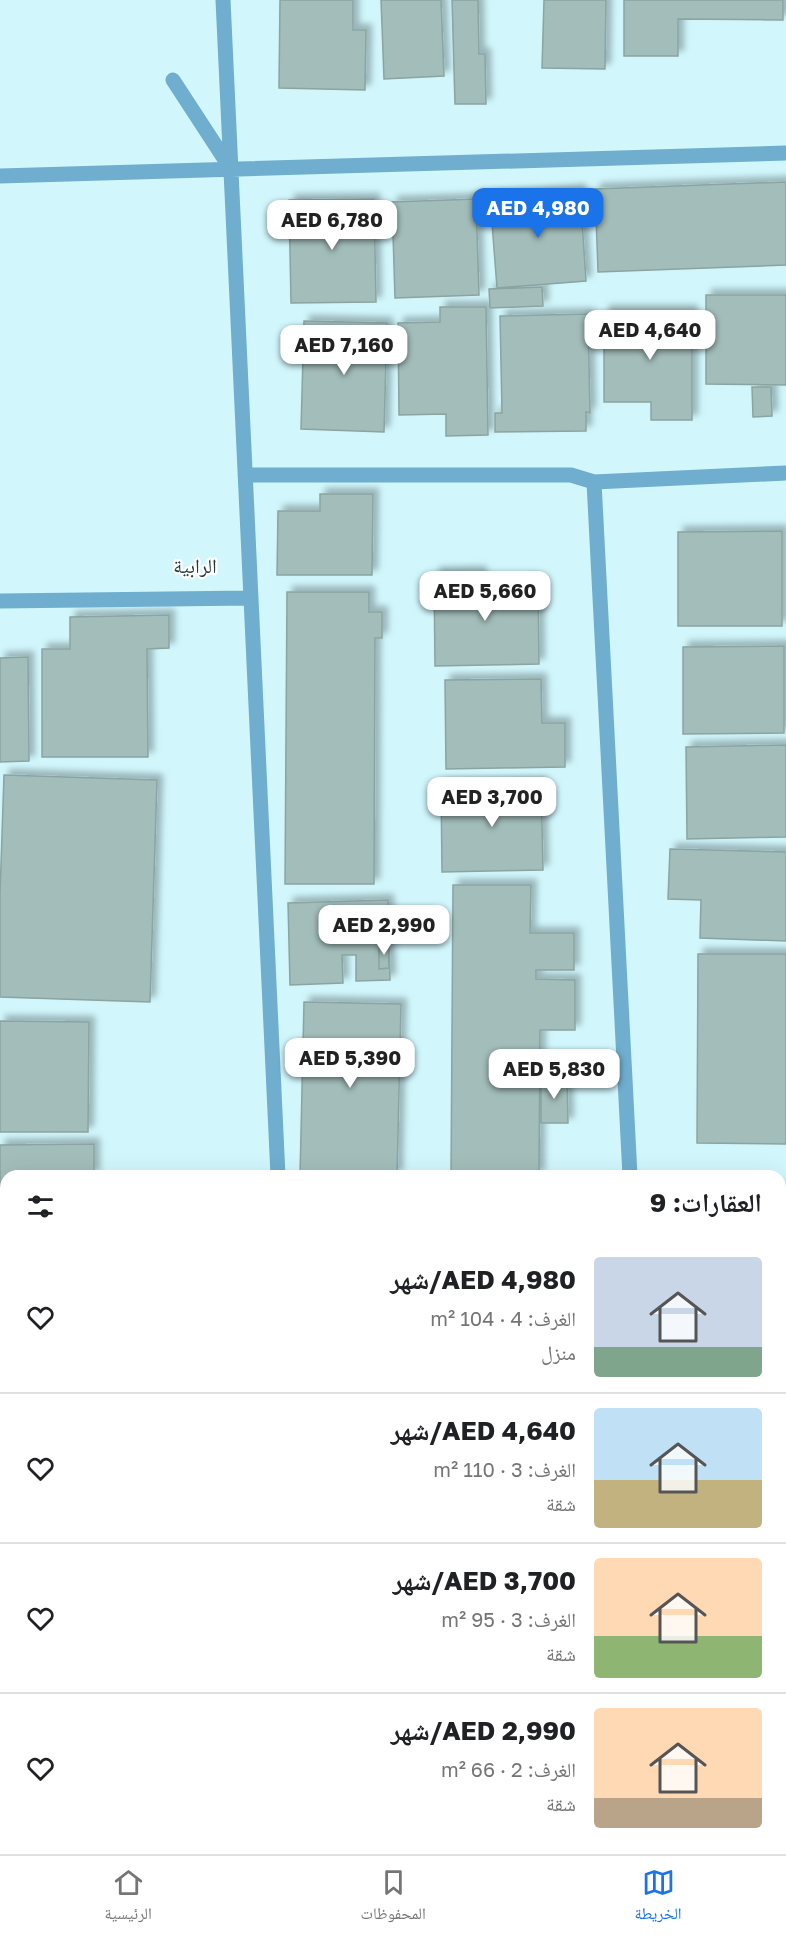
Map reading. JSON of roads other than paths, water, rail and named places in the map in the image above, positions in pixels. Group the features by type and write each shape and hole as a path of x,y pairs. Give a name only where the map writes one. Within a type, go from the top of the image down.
{"street":[{"path":"223,0 278,1170"},
{"path":"173,80 231,169"},
{"path":"0,176 786,153"},
{"path":"245,475 571,476 594,482 786,473"},
{"path":"594,482 630,1170"},
{"path":"0,601 251,598"}],"district":[{"name":"الرابية","path":"195,566"}]}
